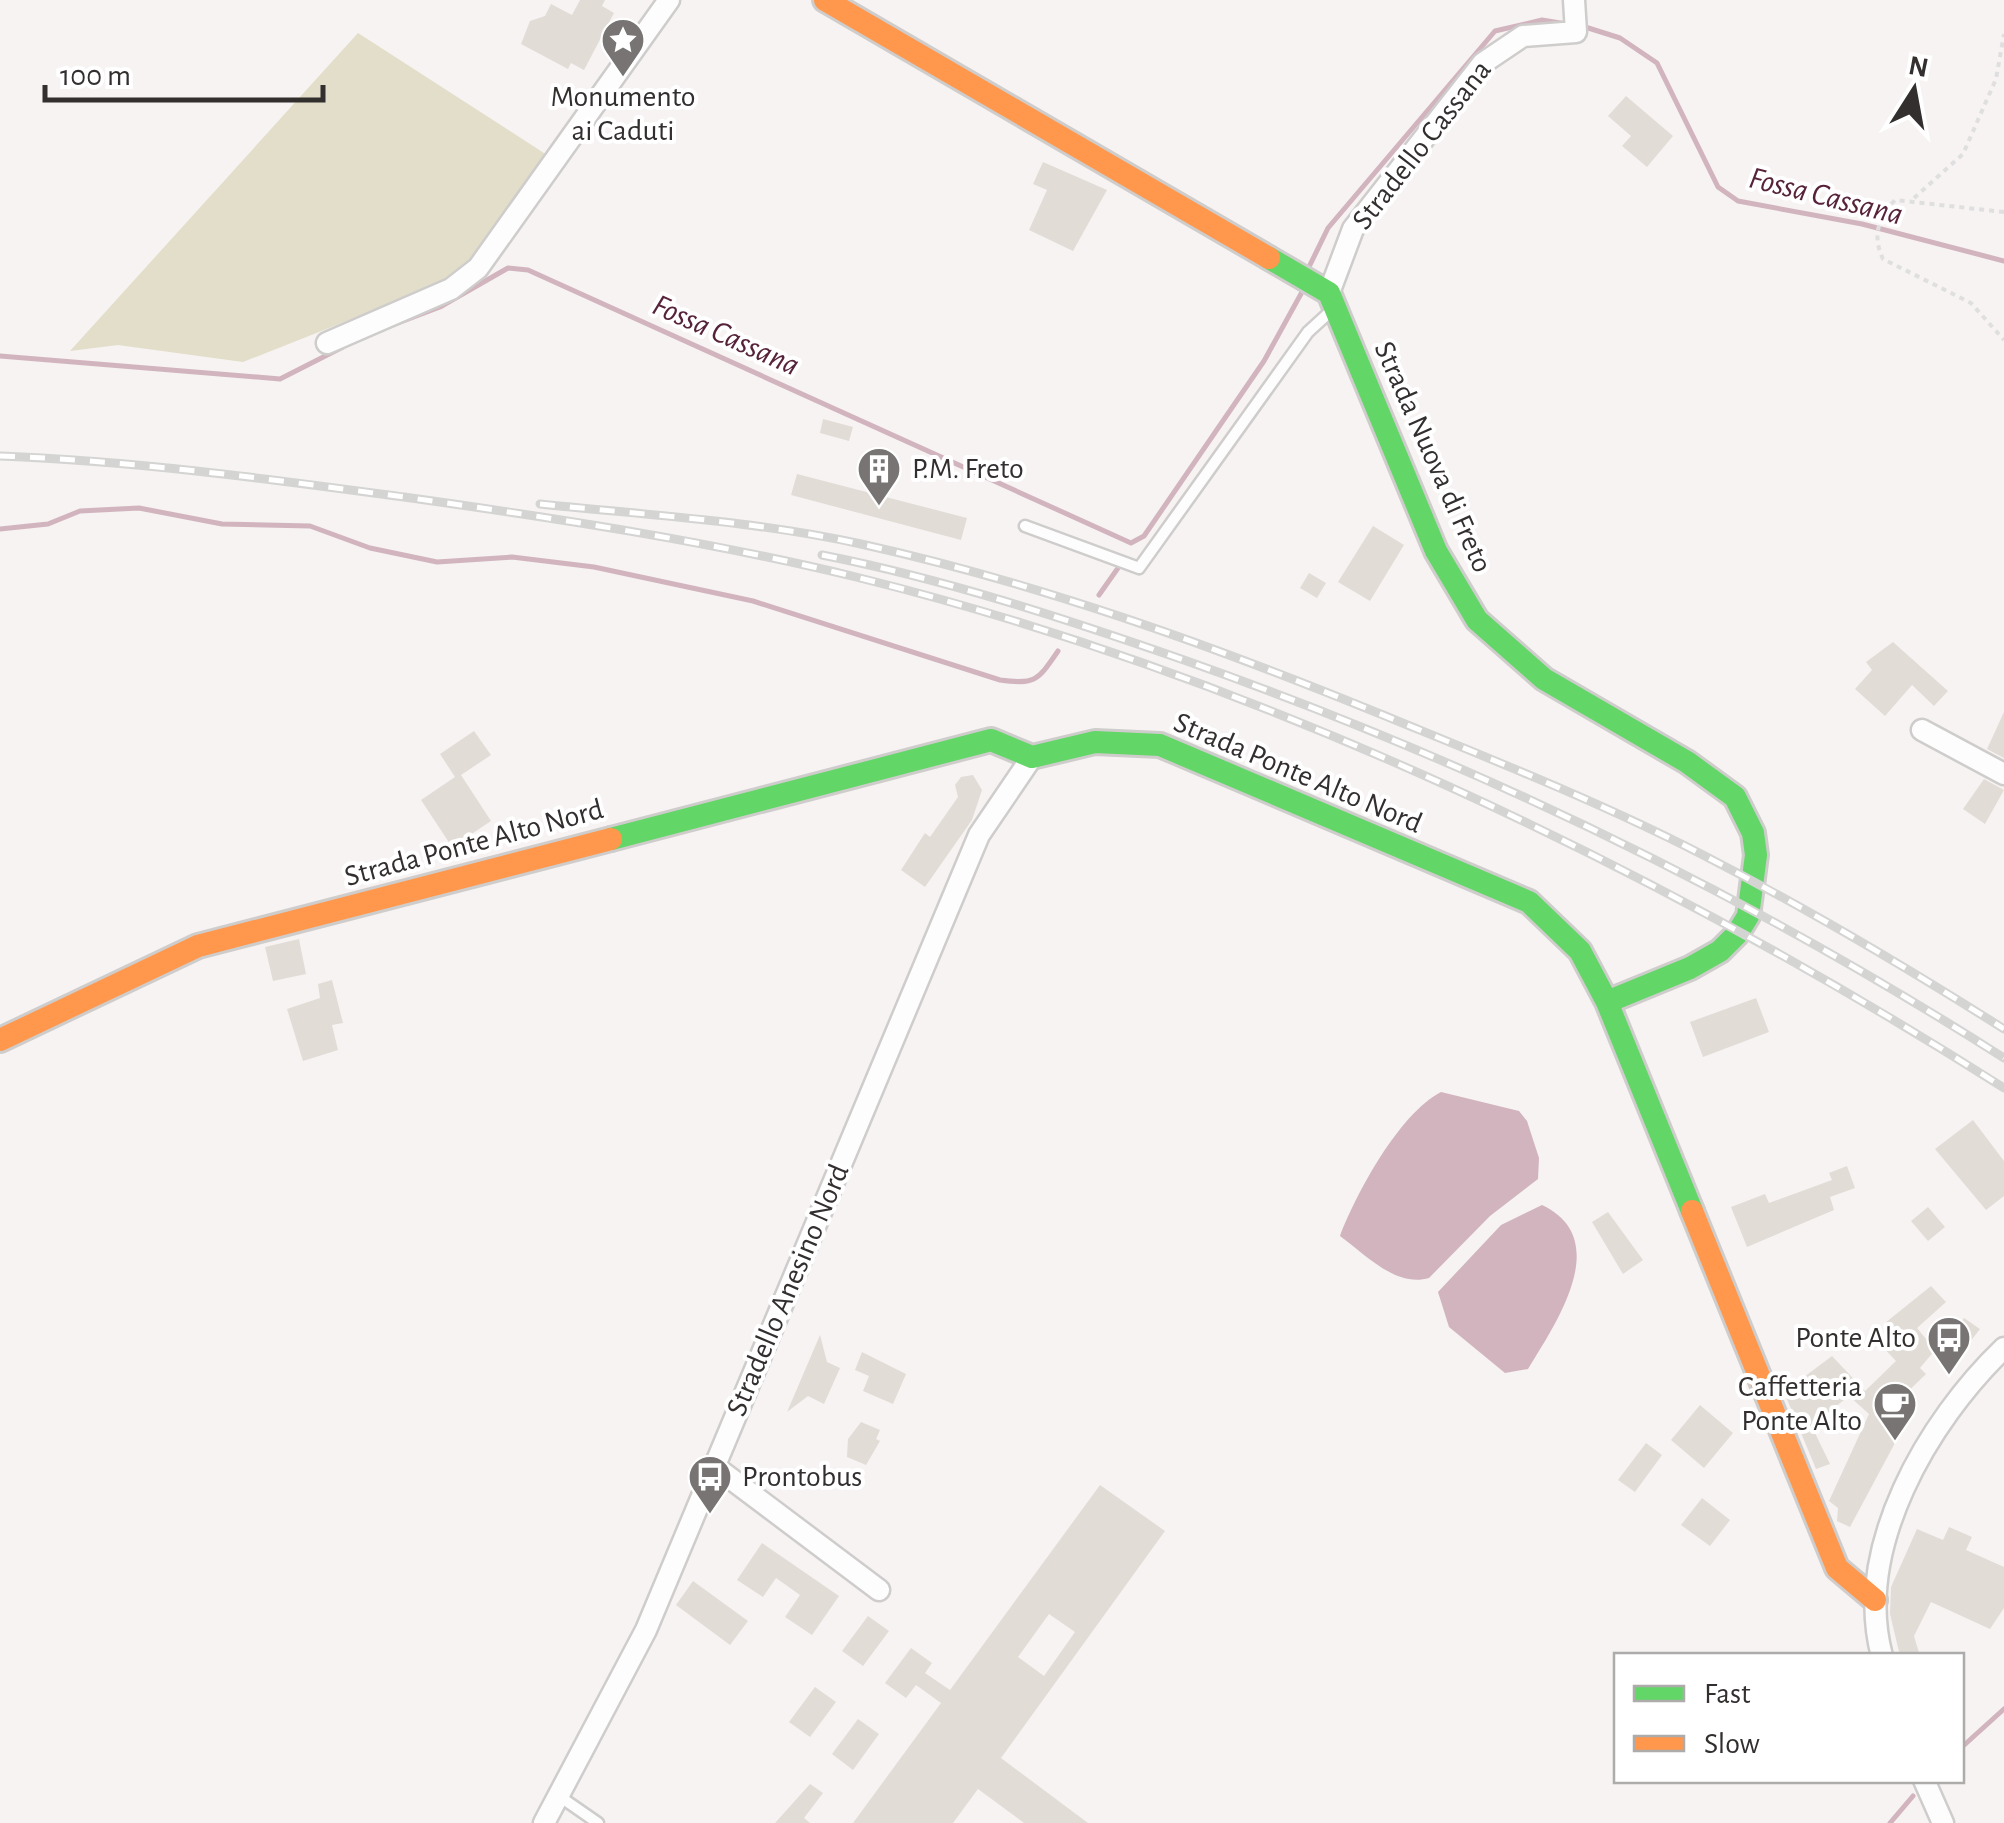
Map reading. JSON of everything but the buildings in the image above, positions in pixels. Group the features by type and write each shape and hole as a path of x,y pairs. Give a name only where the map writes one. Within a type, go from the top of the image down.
{"street":[{"path":"327,343 451,289 478,268 669,0"},
{"path":"825,0 1331,301"},
{"name":"Stradello Cassana","path":"1331,301 1345,245 1364,212 1483,63 1523,36 1576,32 1574,0"},
{"name":"Strada Nuova di Freto","path":"1331,301 1436,551 1477,620 1516,659 1544,678 1722,784 1744,812 1753,834 1756,875 1748,916 1736,934 1720,951 1690,968 1607,1002"},
{"path":"1922,730 2004,774"},
{"name":"Strada Ponte Alto Nord","path":"0,1040 198,946 992,740 1032,758 1064,744 1109,738 1160,745 1528,902 1580,951 1607,1002 1837,1568 1875,1600"},
{"name":"Stradello Anesino Nord","path":"544,1823 637,1648 980,834 1032,758"},
{"path":"1882,1653 1875,1600 1880,1555 1899,1499 1961,1394 2004,1348"},
{"path":"714,1466 879,1590"},
{"path":"1925,1783 1944,1823"}],"lane":[{"path":"1026,526 1140,568 1331,301"},
{"path":"560,1796 598,1823"}],"path":[{"path":"1914,198 1963,154 1996,79 2004,34"},
{"path":"2004,212 1914,198 1895,200 1884,211 1876,246 1882,259 1971,304 2004,340"}],"shaded area":[{"path":"358,33 547,155 474,259 450,280 243,362 118,345 70,351"},
{"path":"1441,1092 1519,1111 1527,1121 1539,1158 1538,1179 1490,1216 1429,1278 1417,1280 1381,1268 1340,1236 1368,1177 1395,1136 1425,1103"},
{"path":"1542,1205 1563,1220 1574,1238 1577,1260 1572,1283 1564,1306 1528,1369 1505,1373 1449,1327 1438,1292 1501,1225"}],"waterway":[{"name":"Fossa Cassana","path":"1307,271 1328,228 1495,31 1542,20 1566,24"},
{"name":"Fossa Cassana","path":"1582,26 1620,38 1657,63 1718,187 1738,201 1862,224 2004,261"},
{"name":"Fossa Cassana","path":"390,326 440,307 508,268 528,270 1131,543 1144,536 1264,361 1302,292"},
{"name":"Fossa Cassana","path":"0,356 280,379 343,347"},
{"path":"0,529 48,524 80,511 139,508 222,524 310,526 370,548 437,562 512,557 594,567 753,601 1000,680 1029,681 1046,668 1058,651"},
{"path":"1099,595 1118,568"},
{"path":"1964,1745 2004,1709"},
{"path":"1890,1823 1913,1796"}],"railway":[{"path":"0,456 202,472 574,522 800,564 1006,618 1156,668 1304,724 1450,787 1735,929 2004,1088"},
{"path":"540,504 742,524 861,544 993,577 1188,640 1460,747 1663,835 1818,917 2004,1029"},
{"path":"822,555 959,588 1095,630 1291,699 1397,742 1605,835 1707,887 1808,941 2004,1058"}],"traffic: fast":[{"path":"1269,258 1329,293 1436,551 1477,620 1544,679 1687,762 1735,797 1753,833 1756,855 1748,916 1737,934 1720,951 1690,968 1607,1002"},
{"path":"611,839 991,740 1032,757 1095,742 1160,745 1529,902 1580,951 1607,1002 1692,1211"}],"traffic: slow":[{"path":"825,0 1269,258"},
{"path":"0,1040 198,946 611,839"},
{"path":"1692,1211 1837,1568 1875,1600"}],"place":[{"name":"Monumento ai Caduti","path":"623,78"},
{"name":"P.M. Freto","path":"879,507"},
{"name":"Ponte Alto","path":"1949,1376"},
{"name":"Caffetteria Ponte Alto","path":"1895,1442"},
{"name":"Prontobus","path":"710,1515"}]}
